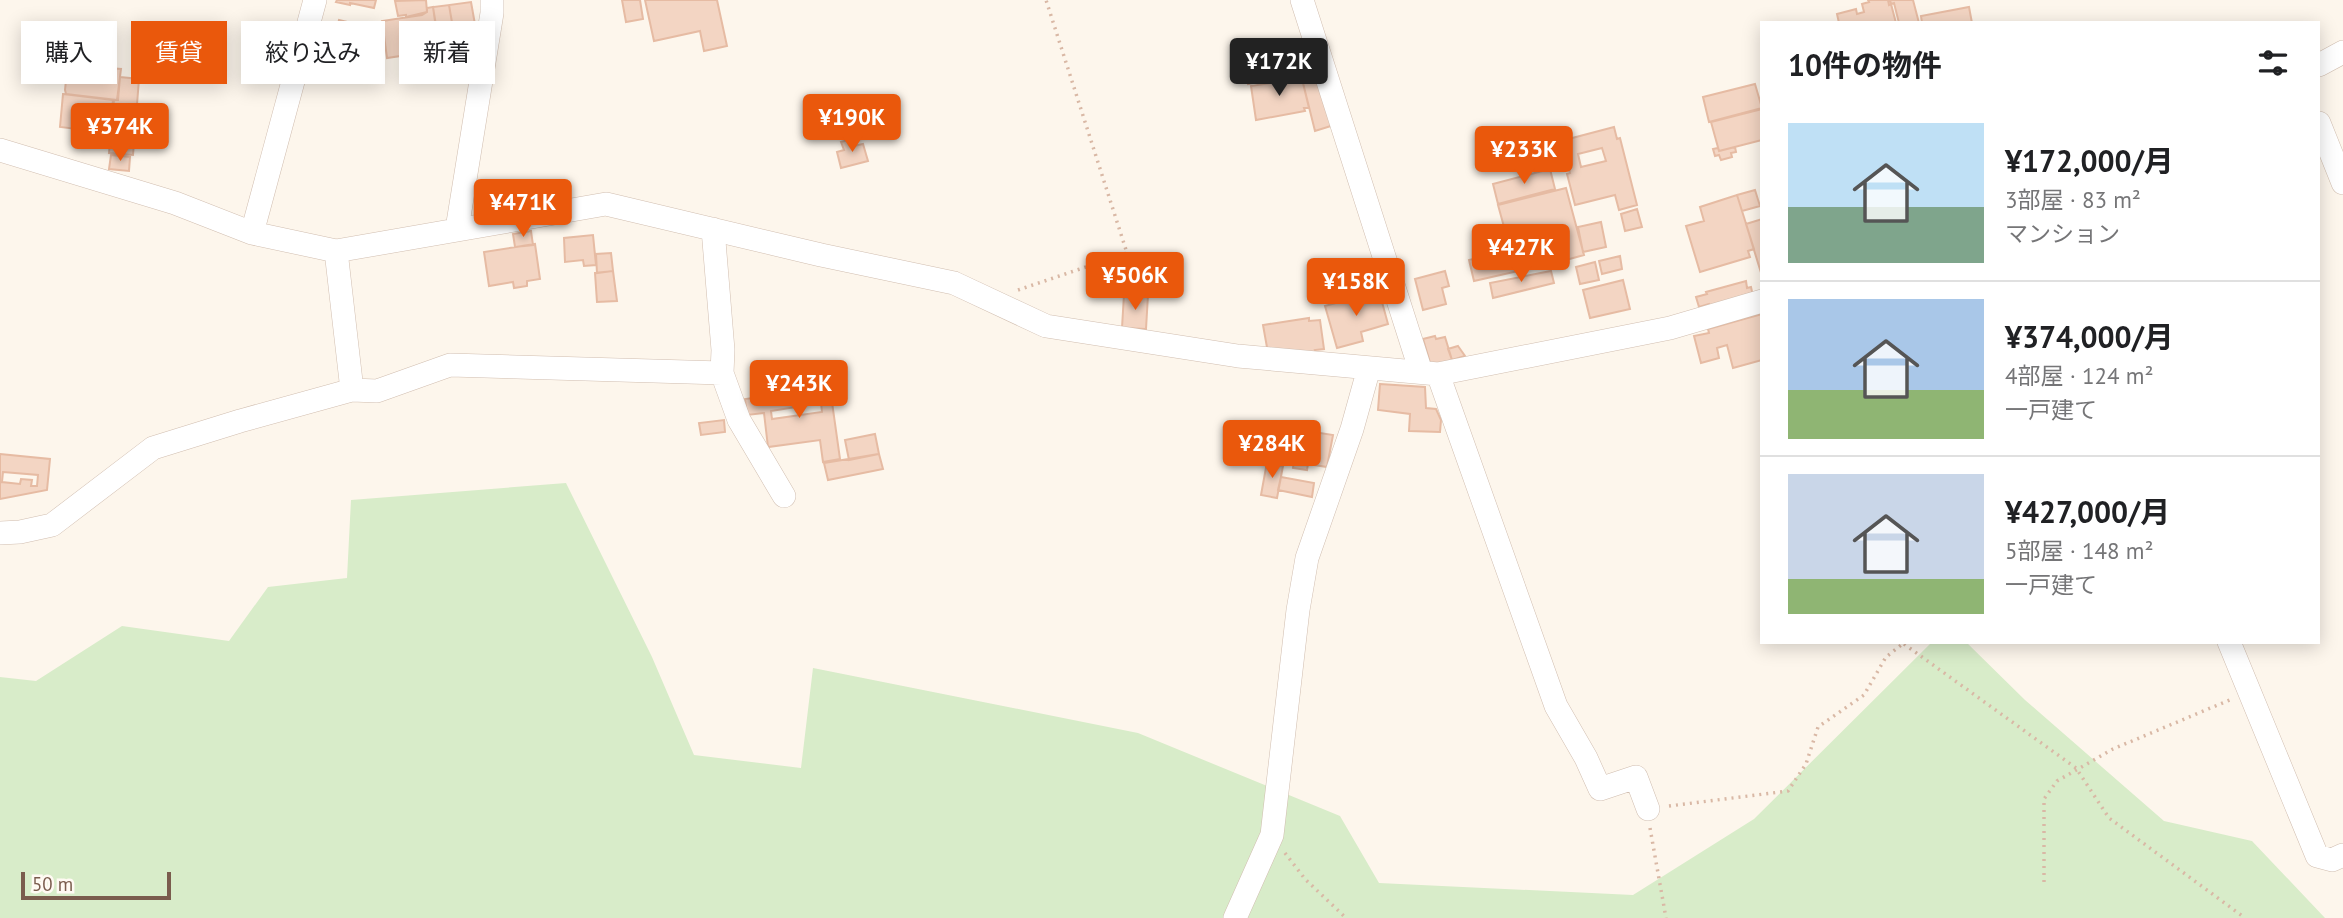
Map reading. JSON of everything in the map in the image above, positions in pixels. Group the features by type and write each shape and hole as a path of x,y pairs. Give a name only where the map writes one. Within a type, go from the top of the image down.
{"street":[{"path":"252,233 315,0"},
{"path":"457,229 492,0"},
{"path":"1302,0 1429,373 1556,706 1586,758 1600,789 1636,777 1648,809"},
{"path":"2320,64 2343,52"},
{"path":"2320,126 2343,183"},
{"path":"0,150 175,203 252,233 336,251 606,204 821,256 954,283 1046,326 1238,356 1369,368 1429,373 1670,328 1760,302"},
{"path":"713,229 723,350 722,373 739,420 784,496"},
{"path":"336,251 352,390"},
{"path":"0,533 20,533 52,525 153,448 352,390 377,391 450,365 722,373"},
{"path":"1236,918 1272,835 1297,610 1307,558 1352,429 1369,368"},
{"path":"2231,644 2317,856 2332,860 2343,855"}],"path":[{"path":"1000,305 1021,288 1127,253 1046,0"},
{"path":"1666,918 1648,809 1788,791 1807,764 1818,727 1864,695 1886,657 1904,644"},
{"path":"1906,644 2076,768 2109,818 2245,918"},
{"path":"2044,882 2044,799 2057,781 2113,749 2250,691"},
{"path":"1272,835 1305,879 1346,918"}],"green space":[{"path":"566,483 652,657 694,755 801,768 813,668 1138,733 1340,816 1379,883 1633,895 1754,819 1930,644 1968,644 2025,700 2164,821 2252,841 2325,918 0,918 0,677 36,681 122,626 229,641 268,587 347,578 351,500"}],"building":[{"path":"376,0 374,8 336,2"},
{"path":"426,0 427,12 398,16 395,1"},
{"path":"622,0 640,0 643,19 626,22"},
{"path":"645,0 717,0 727,46 704,51 700,31 654,41"},
{"path":"1868,0 1888,0 1895,21 1839,21 1837,14 1856,9 1857,14 1864,12 1862,4 1869,2"},
{"path":"1890,0 1913,0 1918,21 1898,21 1894,3 1891,4"},
{"path":"471,2 474,21 452,21 449,5"},
{"path":"449,5 452,21 435,21 433,7"},
{"path":"433,7 435,21 399,21 399,56 387,58 385,21 382,21 422,15 427,12 427,8"},
{"path":"1969,7 1972,21 1922,21 1921,16"},
{"path":"1296,60 1298,71 1291,72 1292,76 1248,84 1245,66"},
{"path":"1319,68 1334,125 1315,131 1302,79 1297,80 1295,74"},
{"path":"117,69 121,69 117,100 66,94 66,84 117,84"},
{"path":"1289,76 1302,79 1309,108 1256,120 1251,86 1276,82 1275,78"},
{"path":"120,77 131,78 131,84 139,84 133,155 109,153 114,100 118,100"},
{"path":"1755,84 1760,109 1709,122 1703,97"},
{"path":"63,94 113,100 109,133 60,127"},
{"path":"1760,110 1760,141 1719,151 1711,122"},
{"path":"1614,127 1617,139 1620,138 1637,205 1619,210 1615,195 1575,205 1567,174 1570,173 1566,156 1561,158 1557,142","holes":["1602,148 1606,161 1581,167 1578,154"]},
{"path":"852,139 854,146 863,144 868,161 841,168 837,152 844,150 841,142"},
{"path":"1735,147 1736,152 1731,153 1732,157 1721,160 1719,155 1715,156 1713,149 1718,148 1719,151"},
{"path":"111,155 130,157 129,171 109,169"},
{"path":"1550,169 1555,189 1498,204 1493,184"},
{"path":"1566,188 1584,255 1566,260 1562,244 1558,245 1554,233 1509,245 1498,205"},
{"path":"1755,190 1760,206 1742,211 1737,195"},
{"path":"1737,195 1754,249 1748,251 1750,257 1700,272 1686,226 1704,221 1700,207"},
{"path":"1637,209 1642,227 1625,231 1621,214"},
{"path":"1760,220 1760,270 1746,224"},
{"path":"1601,222 1606,247 1583,252 1578,227"},
{"path":"531,231 533,245 515,247 513,234"},
{"path":"593,235 596,265 584,266 583,260 565,262 564,238"},
{"path":"535,244 540,279 527,281 527,286 514,288 513,282 489,286 484,252"},
{"path":"1504,252 1505,259 1524,255 1527,269 1474,281 1469,260"},
{"path":"611,253 613,271 597,273 596,254"},
{"path":"1620,256 1622,269 1602,274 1599,261"},
{"path":"1595,262 1599,280 1580,284 1576,267"},
{"path":"613,271 617,301 597,302 595,273"},
{"path":"1445,271 1449,286 1442,288 1446,304 1423,310 1415,279"},
{"path":"1551,271 1554,283 1493,298 1490,283"},
{"path":"1623,280 1630,309 1590,318 1583,290"},
{"path":"1746,281 1753,296 1710,307 1709,304 1699,307 1696,297"},
{"path":"1379,291 1388,324 1361,332 1363,341 1337,348 1325,306"},
{"path":"1124,294 1148,295 1146,329 1122,328"},
{"path":"1760,315 1760,361 1733,368 1727,345 1717,348 1719,358 1701,363 1694,336 1709,333 1708,329"},
{"path":"1309,318 1309,321 1320,320 1324,349 1315,350 1316,352 1268,353 1263,325"},
{"path":"1435,336 1436,339 1445,337 1452,360 1431,366 1423,339"},
{"path":"1458,346 1465,356 1452,360 1448,349"},
{"path":"1380,384 1425,387 1426,408 1436,409 1441,420 1440,432 1409,431 1410,414 1378,410"},
{"path":"830,388 840,459 823,462 820,440 768,447 764,413 747,415 745,399","holes":["821,403 822,412 772,419 771,411"]},
{"path":"724,420 725,432 701,435 699,423"},
{"path":"1276,426 1333,435 1327,467 1308,464 1307,470 1293,468 1294,461 1271,458"},
{"path":"875,434 879,454 849,460 845,440"},
{"path":"0,454 50,459 47,490 0,499","holes":["3,472 38,475 37,486 31,486 32,480 21,479 20,484 2,482"]},
{"path":"879,454 883,469 828,480 824,463"},
{"path":"1267,462 1283,466 1277,498 1261,495"},
{"path":"1281,477 1314,483 1312,497 1278,490"}]}
